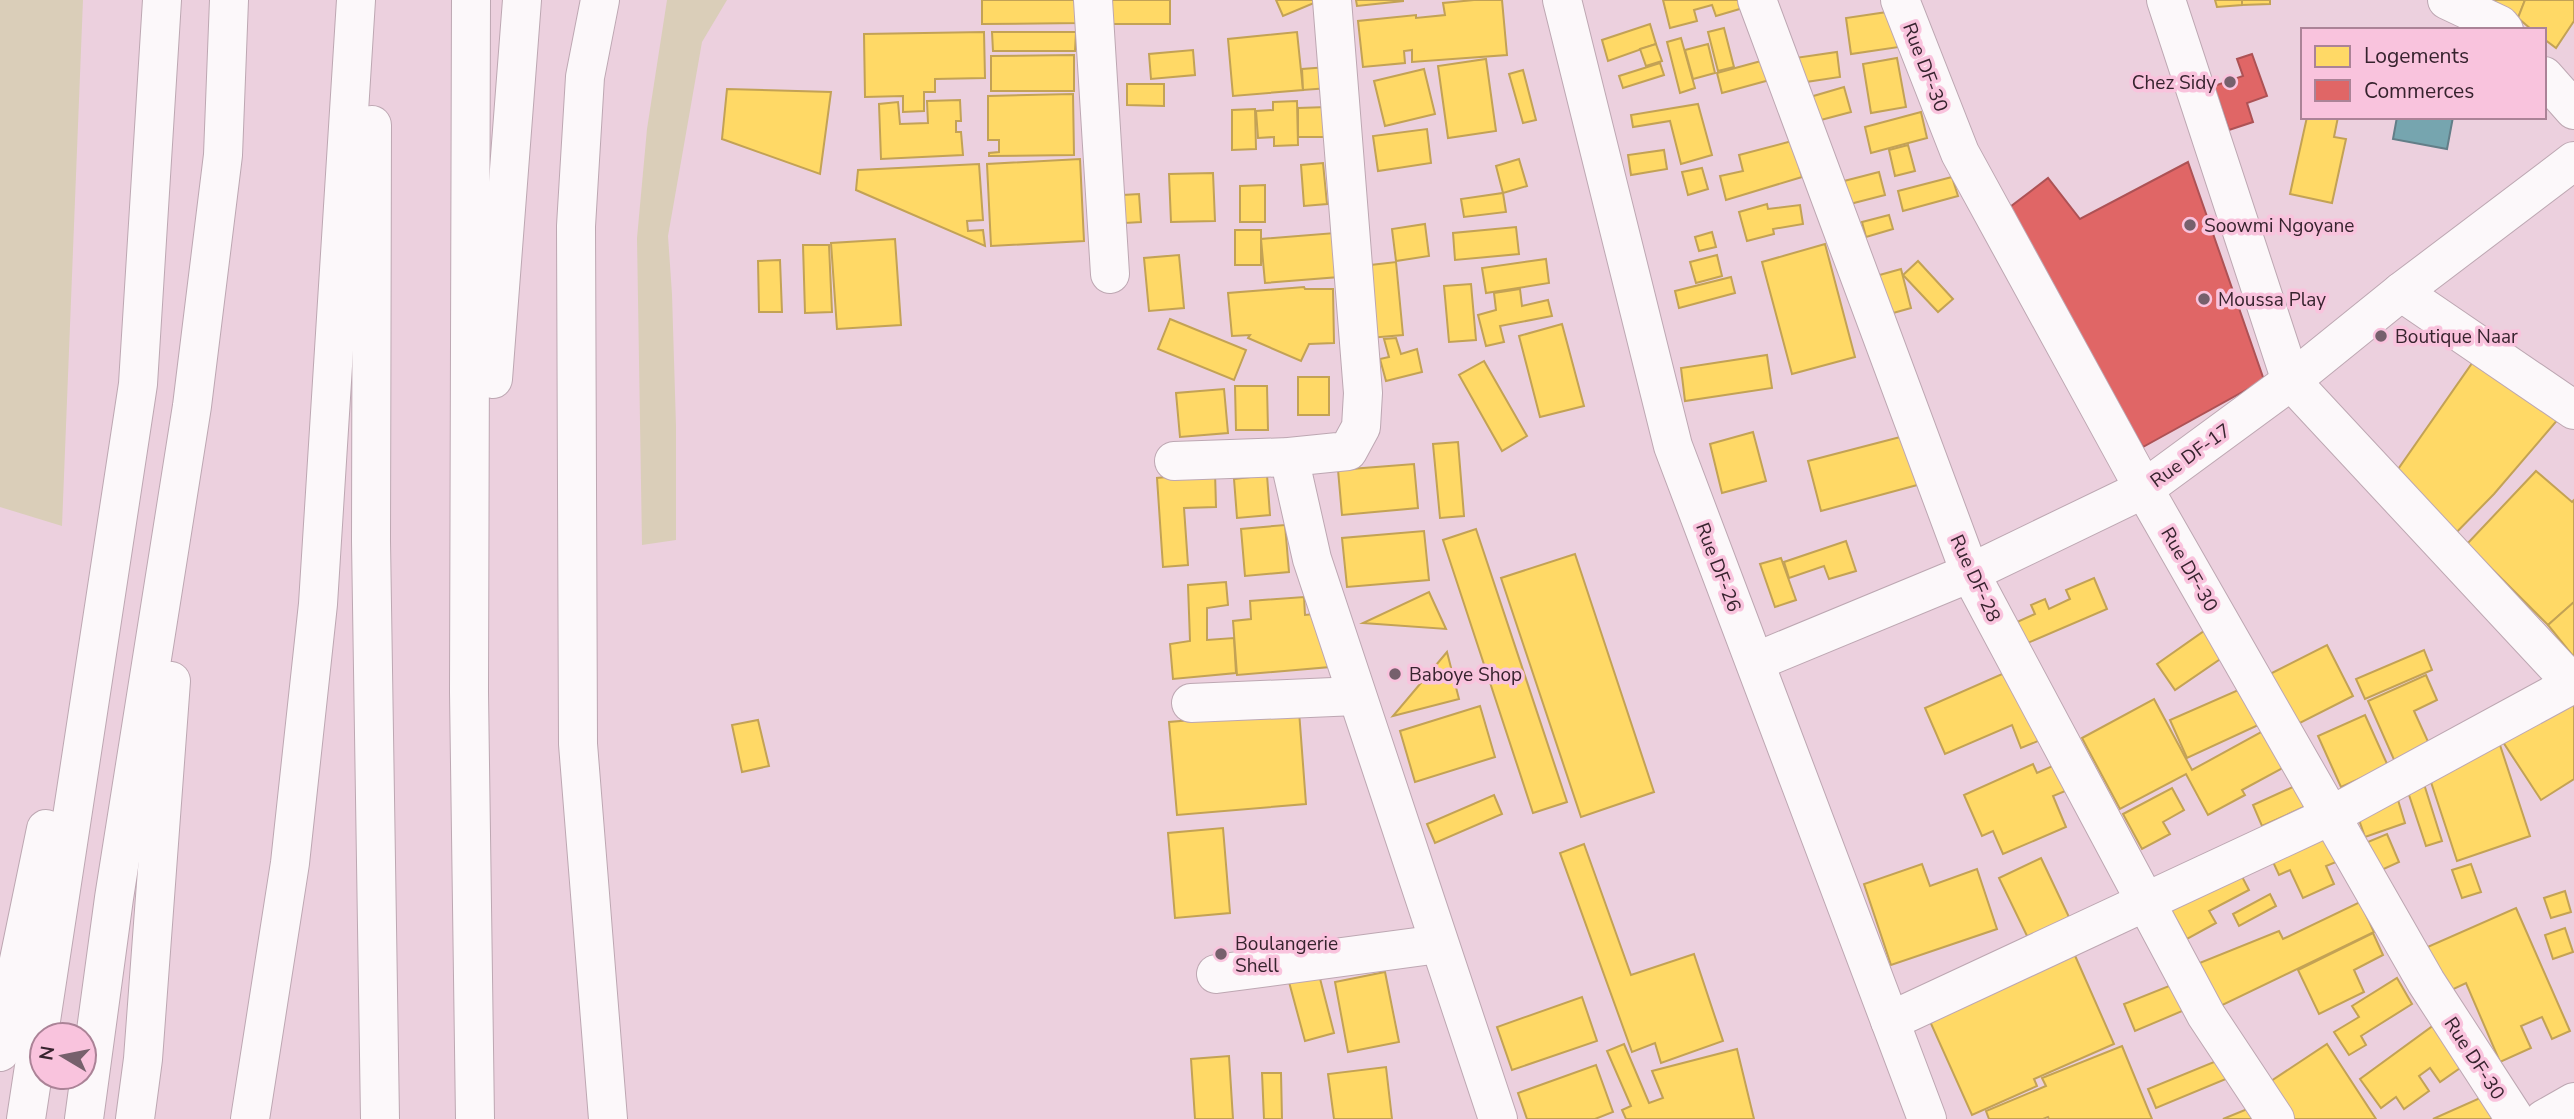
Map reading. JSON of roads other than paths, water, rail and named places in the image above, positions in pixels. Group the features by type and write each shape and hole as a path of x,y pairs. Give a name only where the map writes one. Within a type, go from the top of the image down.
{"main road":[{"path":"26,1119 138,384 162,0"},
{"path":"84,1119 116,885 192,407 223,155 229,0"},
{"path":"250,1119 290,863 318,604 356,0"},
{"path":"372,0 370,541 380,1119"},
{"path":"471,0 469,692 475,1119"},
{"path":"469,692 522,0"},
{"path":"600,0 585,77 576,226 578,744 608,1119"},
{"path":"1093,0 1110,274"},
{"path":"1174,461 1289,457 1348,451 1361,427 1363,393 1332,0"},
{"name":"Rue DF-26","path":"1562,0 1673,446 1927,1119"},
{"name":"Rue DF-28","path":"1756,0 1970,573 2206,1015 2275,1119"},
{"name":"Rue DF-30","path":"1900,0 1960,153 2144,489 2426,982 2515,1119"},
{"path":"1890,1021 2332,816 2574,685 2291,381 2166,0"},
{"path":"2447,0 2502,28"},
{"path":"2546,78 2574,110"},
{"name":"Rue DF-17","path":"1755,663 1970,573 2144,489 2291,381 2401,292 2574,161"},
{"path":"2401,292 2574,410"},
{"path":"0,1052 138,384"},
{"path":"135,1119 143,1059 192,407"},
{"path":"1289,457 1312,559 1499,1119"},
{"path":"1191,703 1356,696"},
{"path":"1216,974 1439,944"},
{"path":"2544,1119 2574,1102"}],"place":[{"name":"Chez Sidy","path":"2230,82"},
{"name":"Soowmi Ngoyane","path":"2190,225"},
{"name":"Moussa Play","path":"2204,299"},
{"name":"Boutique Naar","path":"2381,336"},
{"name":"Baboye Shop","path":"1395,674"},
{"name":"Boulangerie Shell","path":"1221,954"}]}
